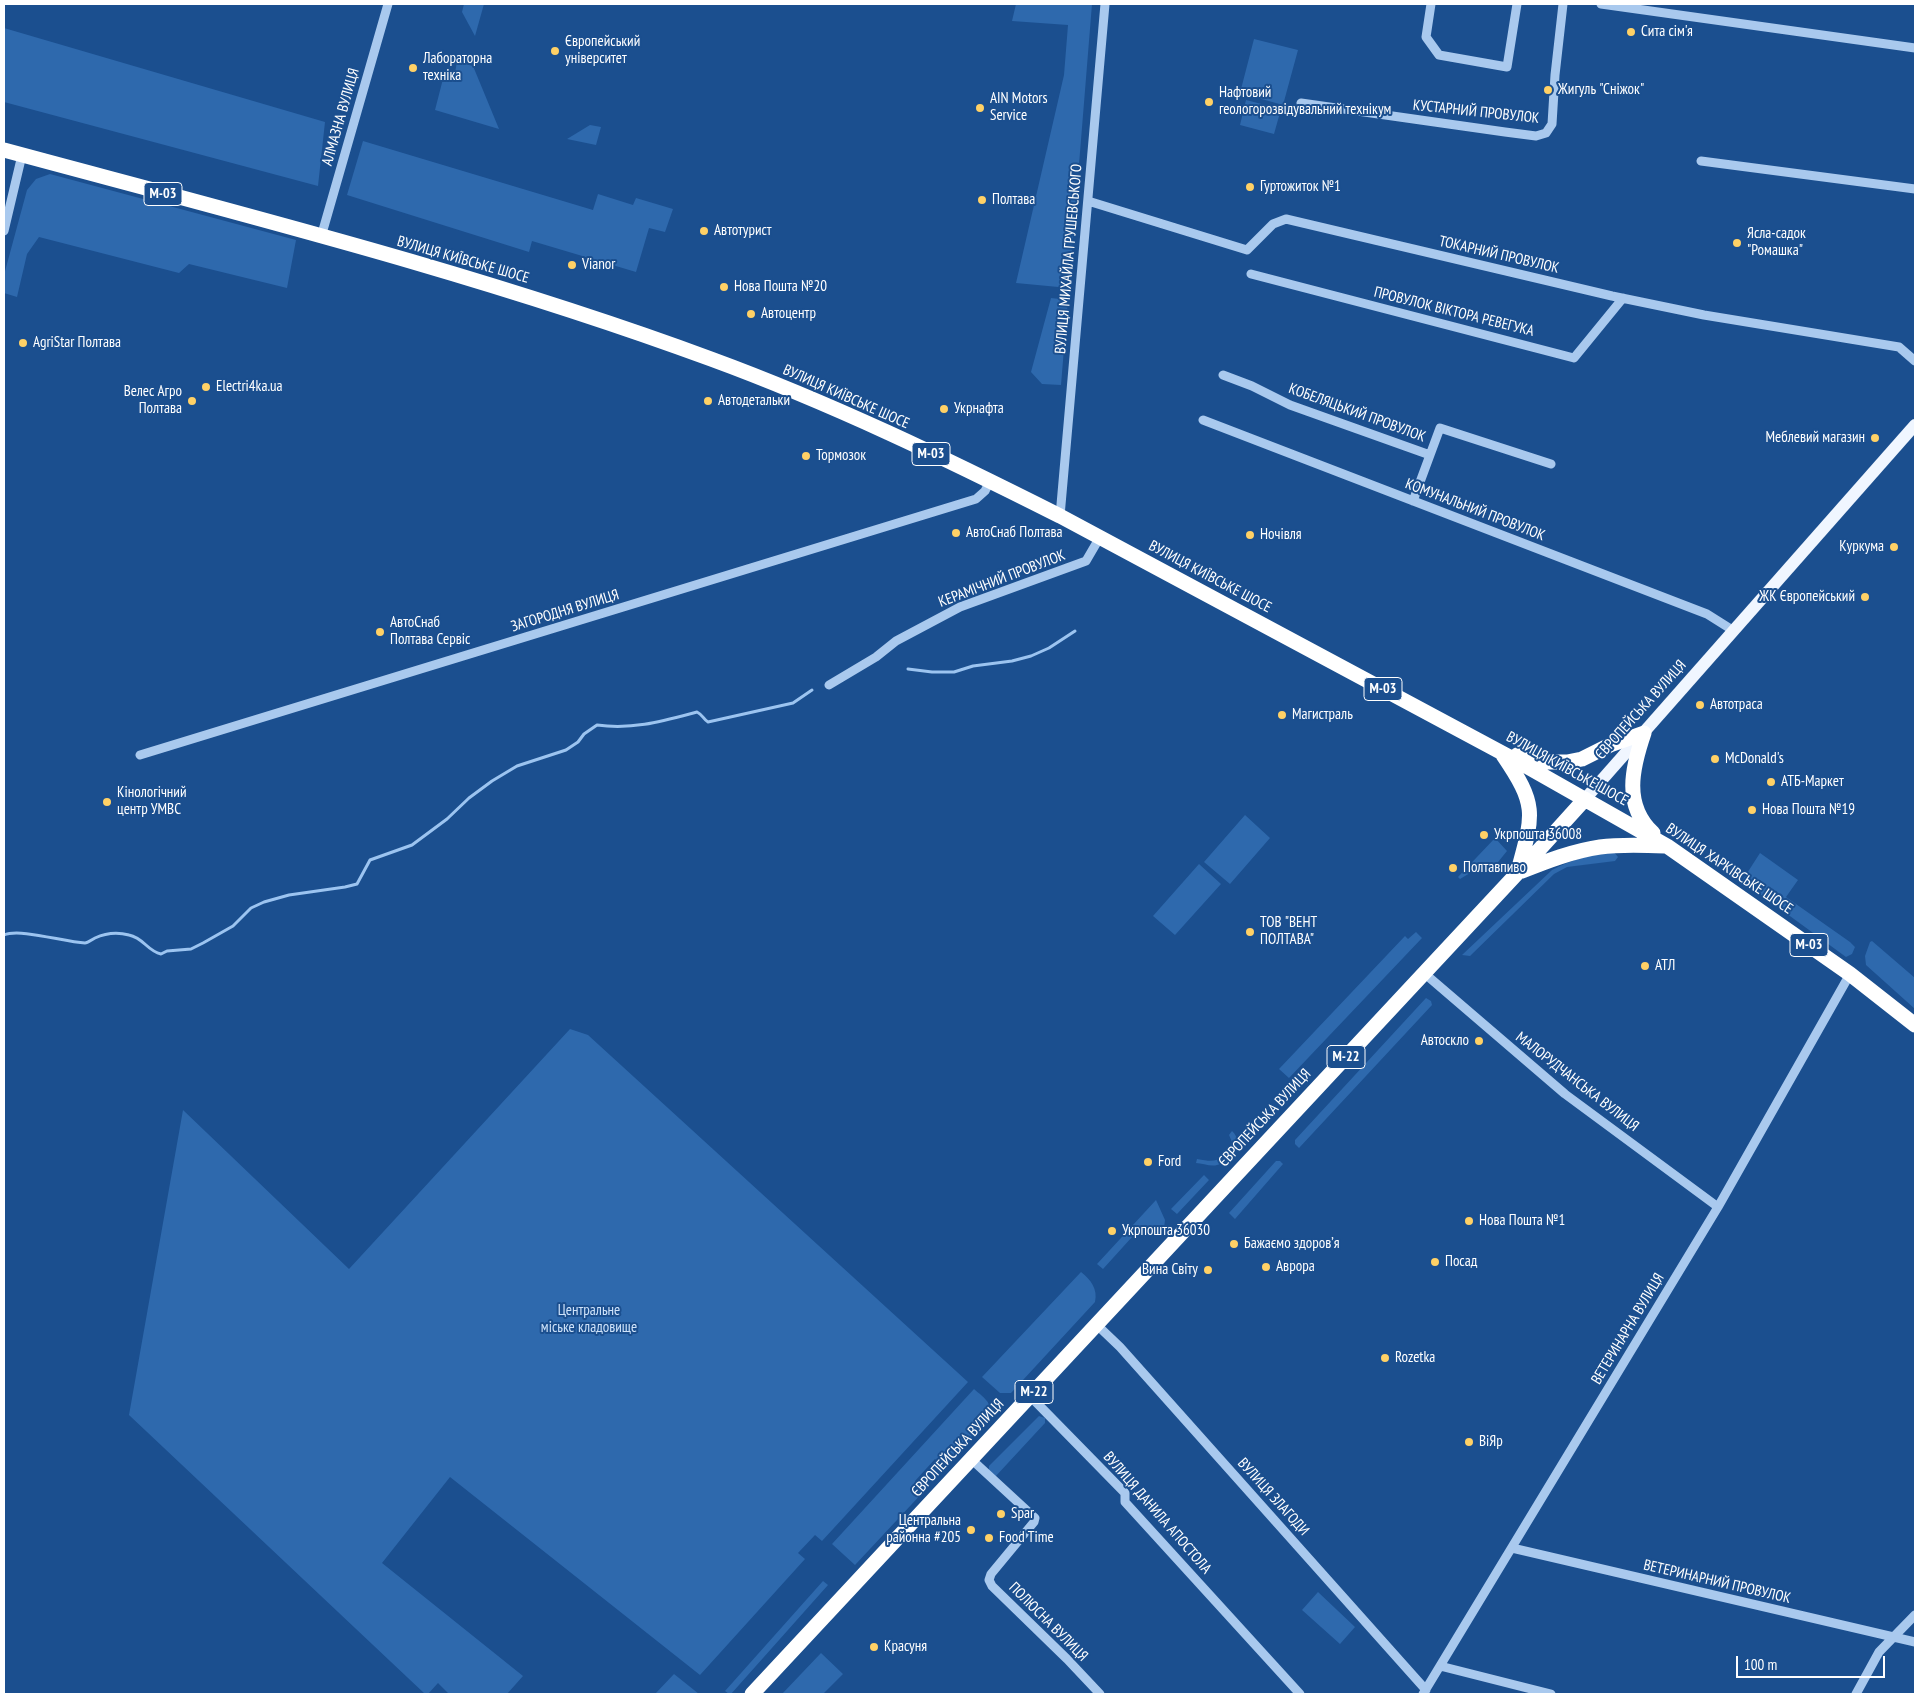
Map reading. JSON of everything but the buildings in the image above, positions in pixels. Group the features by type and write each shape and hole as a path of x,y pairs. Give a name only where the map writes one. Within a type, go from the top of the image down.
{"highway":[{"name":"ВУЛИЦЯ КИЇВСЬКЕ ШОСЕ","path":"4,150 321,237 525,296 712,359 816,401 1060,516 1501,752 1643,832"},
{"path":"1501,752 1548,762 1567,762 1582,759 1610,745 1644,733"},
{"path":"1644,733 1634,768 1633,801 1642,820 1667,846"},
{"path":"1501,752 1521,782 1530,809 1530,822 1518,872"},
{"name":"ЄВРОПЕЙСЬКА ВУЛИЦЯ","path":"752,1694 1585,799"},
{"name":"ВУЛИЦЯ ХАРКІВСЬКЕ ШОСЕ","path":"1643,832 1667,846 1850,974 1915,1025"},
{"path":"1518,872 1567,855 1601,847 1621,845 1667,846"}],"main road":[{"name":"ЄВРОПЕЙСЬКА ВУЛИЦЯ","path":"1585,799 1915,425"}],"street":[{"name":"АЛМАЗНА ВУЛИЦЯ","path":"321,237 388,4"},
{"name":"ВУЛИЦЯ МИХАЙЛА ГРУШЕВСЬКОГО","path":"1060,516 1105,4"},
{"path":"1431,4 1426,37 1439,55 1507,67 1517,4"},
{"name":"КУСТАРНИЙ ПРОВУЛОК","path":"1301,103 1536,136 1546,134 1552,124 1563,4"},
{"path":"1600,4 1915,48"},
{"path":"4,231 22,155"},
{"path":"1701,161 1915,189"},
{"name":"ТОКАРНИЙ ПРОВУЛОК","path":"1088,201 1247,250 1273,224 1286,219 1623,298 1704,315 1899,347 1915,360"},
{"name":"ПРОВУЛОК ВІКТОРА РЕВЕГУКА","path":"1251,274 1574,358 1623,298"},
{"name":"КОБЕЛЯЦЬКИЙ ПРОВУЛОК","path":"1223,375 1252,386 1290,405 1430,455 1440,428 1551,464"},
{"name":"КОМУНАЛЬНИЙ ПРОВУЛОК","path":"1203,420 1706,614 1734,631"},
{"path":"1413,501 1430,455"},
{"name":"ЗАГОРОДНЯ ВУЛИЦЯ","path":"140,755 976,499 985,491 990,482"},
{"name":"КЕРАМІЧНИЙ ПРОВУЛОК","path":"829,685 876,657 896,641 960,607 1086,561 1100,537"},
{"name":"МАЛОРУДЧАНСЬКА ВУЛИЦЯ","path":"1424,973 1566,1094 1718,1207"},
{"name":"ВЕТЕРИНАРНА ВУЛИЦЯ","path":"1424,1692 1718,1207 1850,974"},
{"name":"ВУЛИЦЯ ЗЛАГОДИ","path":"1097,1325 1126,1355 1424,1692"},
{"name":"ВУЛИЦЯ ДАНИЛА АПОСТОЛА","path":"1030,1396 1125,1493 1125,1502 1300,1694"},
{"name":"ПОЛЮСНА ВУЛИЦЯ","path":"971,1459 1035,1518 1034,1522 991,1574 989,1580 992,1586 1100,1694"},
{"name":"ВЕТЕРИНАРНИЙ ПРОВУЛОК","path":"1512,1548 1915,1642"},
{"path":"1856,1694 1879,1652 1915,1615"},
{"path":"1440,1666 1551,1694"}],"green space":[{"path":"464,4 484,4 475,36 462,12"},
{"path":"1016,4 1092,4 1069,288 1016,283 1064,75 1068,25 1012,21"},
{"path":"4,28 325,122 318,186 4,102"},
{"path":"1254,39 1298,50 1283,105 1240,93"},
{"path":"457,62 473,66 499,129 435,110 444,75 454,78"},
{"path":"1246,100 1281,109 1274,134 1240,125"},
{"path":"590,125 601,127 596,145 567,139"},
{"path":"363,141 593,210 598,194 633,205 636,198 673,209 665,232 649,228 636,272 532,241 529,252 347,195"},
{"path":"50,174 296,240 287,288 189,264 179,273 39,237 27,254 17,297 4,293 4,275 27,190 36,179"},
{"path":"1051,298 1068,300 1061,385 1042,384 1031,372"},
{"path":"1245,815 1270,838 1230,884 1204,862"},
{"path":"1495,838 1507,851 1494,867 1470,873 1460,879 1458,877"},
{"path":"1614,852 1618,857 1615,861 1567,867 1554,874 1470,956 1462,955 1552,870 1582,858"},
{"path":"1760,853 1798,880 1786,897 1850,942 1855,947 1852,954 1846,957 1742,881"},
{"path":"1199,864 1221,884 1175,935 1153,916"},
{"path":"1416,932 1422,938 1289,1078 1279,1069 1405,936 1408,939"},
{"path":"1872,941 1915,978 1915,1009 1866,965 1865,956"},
{"path":"1426,998 1431,1001 1432,1005 1299,1148 1295,1144 1295,1140"},
{"name":"Центральне міське кладовище","path":"570,1029 588,1035 968,1382 822,1541 815,1535 798,1553 805,1559 700,1675 450,1477 382,1563 523,1676 507,1694 449,1694 438,1683 428,1694 425,1694 129,1415 183,1110 349,1269"},
{"path":"1232,1131 1236,1136 1237,1146 1227,1160 1215,1165 1196,1163 1197,1159 1210,1161 1222,1157 1233,1144 1229,1135"},
{"path":"1276,1161 1280,1161 1283,1164 1235,1219 1229,1213"},
{"path":"1204,1175 1209,1180 1177,1214 1171,1209"},
{"path":"1156,1200 1165,1220 1164,1229 1159,1233 1152,1234 1142,1226 1103,1269 1097,1264"},
{"path":"1081,1272 1093,1285 1096,1297 1095,1302 1011,1393 1000,1393 982,1377"},
{"path":"974,1389 988,1403 991,1415 944,1467 935,1459 915,1481 925,1490 855,1565 832,1544"},
{"path":"1039,1416 1045,1418 1045,1423 995,1477 989,1471 989,1466"},
{"path":"823,1581 828,1585 731,1694 725,1691"},
{"path":"1318,1592 1355,1627 1340,1644 1302,1610"},
{"path":"821,1653 843,1674 823,1694 782,1694"},
{"path":"674,1674 699,1694 655,1694"}],"waterway":[{"path":"908,669 954,672 973,666 1012,661 1031,656 1049,648 1075,631"},
{"path":"4,935 11,933 31,934 85,943 103,935 120,934 134,937 161,954 167,951 191,949 233,926 251,908 264,902 289,895 357,884 370,860 412,845 447,819 469,798 492,781 517,766 566,750 597,725 635,725 697,712 708,722 793,703 812,690"}],"place":[{"name":"Сита сім'я","path":"1631,32"},
{"name":"Європейський університет","path":"555,51"},
{"name":"Лабораторна техніка","path":"413,68"},
{"name":"Жигуль \"Сніжок\"","path":"1548,90"},
{"name":"Нафтовий геологорозвідувальний технікум","path":"1209,102"},
{"name":"AIN Motors Service","path":"980,108"},
{"name":"Гуртожиток №1","path":"1250,187"},
{"name":"Полтава","path":"982,200"},
{"name":"Автотурист","path":"704,231"},
{"name":"Ясла-садок \"Ромашка\"","path":"1737,243"},
{"name":"Vianor","path":"572,265"},
{"name":"Нова Пошта №20","path":"724,287"},
{"name":"Автоцентр","path":"751,314"},
{"name":"AgriStar Полтава","path":"23,343"},
{"name":"Electri4ka.ua","path":"206,387"},
{"name":"Велес Агро Полтава","path":"192,401"},
{"name":"Автодетальки","path":"708,401"},
{"name":"Укрнафта","path":"944,409"},
{"name":"Меблевий магазин","path":"1875,438"},
{"name":"Тормозок","path":"806,456"},
{"name":"АвтоСнаб Полтава","path":"956,533"},
{"name":"Ночівля","path":"1250,535"},
{"name":"Куркума","path":"1894,547"},
{"name":"ЖК Європейський","path":"1865,597"},
{"name":"АвтоСнаб Полтава Сервіс","path":"380,632"},
{"name":"Автотраса","path":"1700,705"},
{"name":"Магистраль","path":"1282,715"},
{"name":"McDonald's","path":"1715,759"},
{"name":"АТБ-Маркет","path":"1771,782"},
{"name":"Кінологічний центр УМВС","path":"107,802"},
{"name":"Нова Пошта №19","path":"1752,810"},
{"name":"Укрпошта 36008","path":"1484,835"},
{"name":"Полтавпиво","path":"1453,868"},
{"name":"ТОВ \"ВЕНТ ПОЛТАВА\"","path":"1250,932"},
{"name":"АТЛ","path":"1645,966"},
{"name":"Автоскло","path":"1479,1041"},
{"name":"Ford","path":"1148,1162"},
{"name":"Нова Пошта №1","path":"1469,1221"},
{"name":"Укрпошта 36030","path":"1112,1231"},
{"name":"Бажаємо здоровʼя","path":"1234,1244"},
{"name":"Посад","path":"1435,1262"},
{"name":"Аврора","path":"1266,1267"},
{"name":"Вина Світу","path":"1208,1270"},
{"name":"Rozetka","path":"1385,1358"},
{"name":"ВіЯр","path":"1469,1442"},
{"name":"Spar","path":"1001,1514"},
{"name":"Центральна районна #205","path":"971,1530"},
{"name":"Food Time","path":"989,1538"},
{"name":"Красуня","path":"874,1647"}]}
